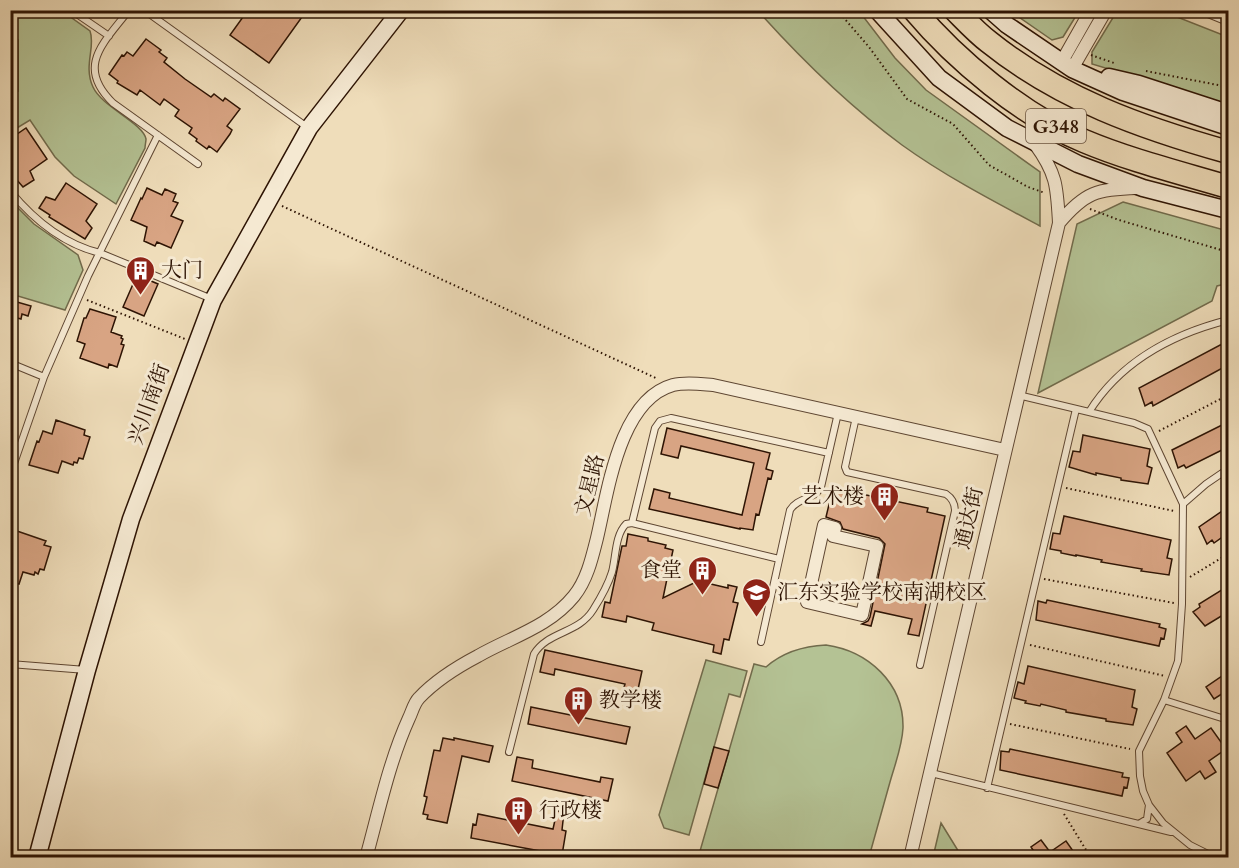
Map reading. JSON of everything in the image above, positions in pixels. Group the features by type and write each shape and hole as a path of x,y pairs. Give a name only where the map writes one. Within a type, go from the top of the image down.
{"highway":[{"name":"G348","path":"914,10 968,64 1022,108 1083,141 1228,187"},
{"name":"G348","path":"956,10 989,42 1048,83 1113,115 1174,137 1228,152"}],"street":[{"name":"兴川南街","path":"37,858 87,670 131,519 213,300 309,128 401,10"},
{"name":"兴川南街","path":"49,858 85,709 126,566 161,461 213,325 275,202 315,133 412,10"},
{"path":"877,10 939,78 1008,128 1078,164 1143,188 1228,210"},
{"path":"990,10 1007,25 1066,66 1123,92 1228,126"},
{"path":"1066,66 1091,10"},
{"path":"1066,66 1082,52 1106,10"},
{"path":"1206,10 1228,19"},
{"path":"1066,66 1139,84 1228,113"},
{"path":"1033,141 1049,162 1056,180 1059,223"},
{"path":"1059,223 1075,204 1093,194 1113,189 1143,188"},
{"name":"通达街","path":"910,858 1059,223"},
{"name":"文星路","path":"366,858 400,738 417,700 453,670 478,655 550,620 575,595 590,566 614,464 631,421 647,400 672,386 697,383 713,385 1005,450"},
{"path":"824,525 835,528 833,536 877,546 862,615 807,602 824,525"}],"lane":[{"path":"71,10 109,36"},
{"path":"129,10 96,52 94,72 103,93 113,103 198,164"},
{"path":"144,10 309,128"},
{"path":"10,475 44,377 79,297 158,135"},
{"path":"10,191 43,225 81,249 100,253 213,300"},
{"path":"1089,412 1114,379 1151,351 1186,332 1228,320"},
{"path":"10,363 44,377"},
{"path":"1018,395 1143,425 1151,435 1183,504 1181,645 1174,678 1139,751 1143,791 1149,805 1174,833 1190,845 1216,858"},
{"path":"987,788 1076,409"},
{"path":"761,642 790,510 796,502 819,492 838,413"},
{"path":"856,417 845,467 847,472 946,494 954,505 920,665"},
{"path":"632,523 655,428 663,419 671,418 829,453"},
{"path":"1183,504 1228,469"},
{"path":"509,752 534,654 539,645 576,628 592,610 611,573 621,530 626,524 632,523 779,559"},
{"path":"10,664 87,670"},
{"path":"1164,700 1228,720"},
{"path":"931,773 1174,833"},
{"path":"1139,824 1147,819 1149,805"}],"path":[{"path":"837,10 869,47 907,99 953,124 989,165 1028,187 1058,197"},
{"path":"1082,52 1114,63"},
{"path":"1137,69 1228,87"},
{"path":"275,202 672,386"},
{"path":"1075,204 1119,220 1228,252"},
{"path":"79,297 196,343"},
{"path":"1151,435 1228,395"},
{"path":"1058,486 1183,513"},
{"path":"1183,582 1228,554"},
{"path":"1037,577 1182,604"},
{"path":"1021,643 1174,678"},
{"path":"1002,722 1139,751"},
{"path":"1058,804 1091,858"}],"green space":[{"path":"11,10 62,11 90,31 92,43 89,72 93,87 105,101 138,127 146,139 145,148 116,204 74,176 55,157 30,120 11,130 11,92 18,91 18,40 11,40"},
{"path":"758,11 859,11 895,58 926,90 1040,172 1040,226 952,178 902,145 826,81"},
{"path":"1010,11 1079,11 1063,37 1052,40"},
{"path":"1117,11 1162,11 1228,37 1228,105 1092,64 1092,52"},
{"path":"10,200 34,224 78,255 83,270 65,310 11,294"},
{"path":"1123,202 1228,231 1228,288 1225,284 1217,286 1212,301 1038,393 1077,224"},
{"path":"826,645 856,654 881,672 897,697 902,712 903,728 900,749 869,857 698,858 754,664 766,667 779,657 794,651"},
{"path":"706,660 747,671 740,697 729,694 689,835 664,828 659,815"},
{"path":"941,823 962,857 933,857"}],"building":[{"path":"248,10 307,10 269,63 230,35"},
{"path":"146,39 161,50 159,52 167,58 164,62 185,79 211,97 214,94 223,101 225,98 240,109 227,126 232,130 217,152 209,146 207,149 196,141 197,139 189,133 192,128 175,116 179,110 164,99 160,105 140,90 137,95 117,83 118,81 109,74 122,55 124,56 127,52 133,56"},
{"path":"26,128 47,159 30,171 34,180 23,187 10,172 10,139"},
{"path":"66,183 97,204 86,221 92,228 85,239 49,217 50,215 39,208 46,197 55,200"},
{"path":"147,188 162,195 165,189 176,194 173,201 178,203 171,216 183,221 171,248 157,242 155,246 144,241 147,227 131,220"},
{"name":"大门","path":"137,275 158,284 144,316 123,307"},
{"path":"10,300 31,306 28,316 22,314 21,319 10,316"},
{"path":"90,309 116,317 111,332 122,336 121,344 124,345 117,367 109,364 108,368 80,358 85,344 77,341 84,318"},
{"path":"1222,344 1226,351 1228,350 1228,365 1153,406 1152,402 1145,406 1139,388"},
{"path":"56,420 85,430 84,435 90,437 83,459 79,458 73,465 62,461 58,473 29,465 43,431 52,434"},
{"path":"1228,422 1228,447 1186,468 1184,465 1178,468 1172,450"},
{"path":"667,428 770,453 766,469 773,471 771,479 768,478 753,530 649,509 654,489 670,493 669,498 742,515 754,463 681,446 678,458 661,454"},
{"path":"1083,435 1150,449 1147,466 1152,468 1148,484 1096,473 1096,475 1069,467 1073,451 1080,452"},
{"path":"833,488 928,508 927,512 945,516 919,636 908,634 912,619 875,611 871,626 862,624 870,617 885,544 879,538 843,529 840,522 826,517"},
{"path":"1228,507 1228,533 1214,543 1212,540 1207,544 1199,527"},
{"path":"1064,516 1171,540 1167,558 1172,559 1169,575 1141,571 1142,569 1101,562 1102,560 1050,549 1053,533 1060,534"},
{"path":"17,531 46,541 44,545 51,547 44,570 40,569 38,574 35,572 34,575 23,572 19,584 10,582 10,544 12,545"},
{"name":"食堂","path":"628,534 648,538 648,541 666,545 665,548 673,550 663,598 698,581 728,588 728,585 737,587 733,602 738,603 729,640 724,639 721,654 713,652 714,645 652,630 654,623 627,616 626,622 602,617 605,602 610,603 622,546 626,546"},
{"path":"1228,586 1228,612 1205,626 1193,612 1200,607 1199,604"},
{"path":"1047,600 1160,624 1159,627 1166,629 1164,639 1161,638 1159,646 1036,620 1038,601 1046,603"},
{"path":"545,650 642,671 637,694 623,691 625,684 555,669 554,675 540,672"},
{"path":"1028,666 1135,690 1132,707 1137,709 1133,725 1066,712 1066,710 1041,704 1040,706 1025,703 1026,701 1014,698 1018,682 1024,684"},
{"path":"1228,672 1228,690 1214,699 1206,687"},
{"path":"531,707 630,727 626,744 528,724"},
{"path":"1186,726 1195,739 1211,728 1226,749 1209,761 1216,772 1205,779 1200,771 1186,781 1167,753 1182,742 1176,733"},
{"path":"443,738 493,746 489,762 462,756 447,823 427,819 428,815 423,814 427,797 424,796 434,750 440,751"},
{"path":"714,747 729,751 718,788 704,784"},
{"path":"1010,749 1123,773 1122,777 1129,778 1127,788 1124,787 1122,796 1000,770 1001,751 1009,752"},
{"path":"517,757 533,760 532,768 600,782 601,777 613,779 608,801 512,781"},
{"name":"行政楼","path":"557,811 564,812 562,830 566,831 562,855 471,838 473,824 476,825 478,814 553,829"},
{"path":"1041,840 1050,852 1066,841 1078,858 1038,858 1031,847"}],"place":[{"name":"大门","path":"140,296"},
{"name":"艺术楼","path":"885,522"},
{"name":"食堂","path":"703,596"},
{"name":"汇东实验学校南湖校区","path":"756,618"},
{"name":"教学楼","path":"578,726"},
{"name":"行政楼","path":"518,836"}]}
